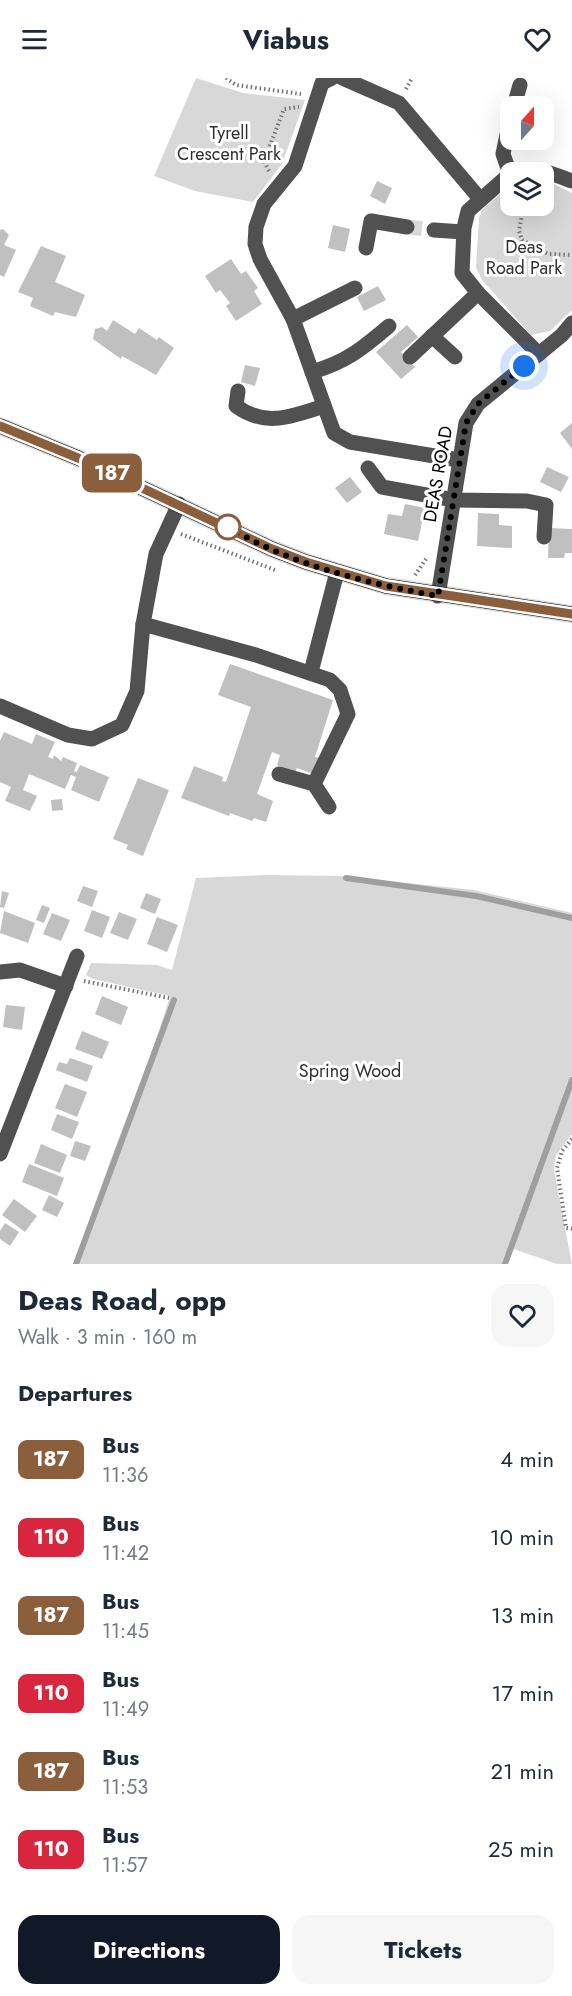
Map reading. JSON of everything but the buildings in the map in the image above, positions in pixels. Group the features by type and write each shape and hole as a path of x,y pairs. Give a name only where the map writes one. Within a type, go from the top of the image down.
{"main road":[{"path":"0,426 179,504 272,549 337,572 386,586 438,596 572,614"}],"street":[{"path":"332,78 322,83 295,165 264,204 256,227 255,244 260,259 293,320 334,433 350,442 459,460"},
{"path":"342,78 399,103 480,199"},
{"path":"517,96 520,85"},
{"path":"504,150 510,174 468,211 464,232 462,273 478,293 539,354"},
{"path":"554,174 572,181"},
{"path":"366,248 371,221 407,227"},
{"path":"434,230 464,232"},
{"path":"293,320 355,288"},
{"path":"410,357 478,293"},
{"path":"312,372 337,365 356,354 389,326"},
{"name":"DEAS ROAD","path":"438,596 466,423 478,404 539,354 569,335"},
{"path":"432,336 455,357"},
{"path":"238,391 236,406 259,418 279,420 324,406"},
{"path":"368,468 382,487 454,500 527,501 546,505 544,537"},
{"path":"0,706 68,735 92,739 122,725 137,691 143,624 156,554 179,504"},
{"path":"311,672 337,572"},
{"path":"143,624 311,672 330,680 340,690 348,714 314,784"},
{"path":"279,774 314,784 329,807"},
{"path":"0,1154 77,956"},
{"path":"0,972 20,970 68,980"}],"path":[{"path":"226,78 236,85 316,101"},
{"path":"279,185 264,160 278,129 280,115 284,109 316,101"},
{"path":"522,216 519,231 522,240 548,254 572,255"},
{"path":"68,980 84,981 169,998"},
{"path":"572,1139 558,1159 557,1168 566,1228 572,1229"}],"green space":[{"name":"Tyrell Crescent Park","path":"196,78 243,93 305,100 282,164 253,202 195,191 154,176"},
{"name":"Deas Road Park","path":"554,184 572,193 572,310 550,331 531,335 482,280 476,267 479,218 482,210 500,194 500,216 554,216"},
{"name":"Spring Wood","path":"267,875 341,876 474,890 572,913 572,1134 556,1155 554,1170 572,1264 557,1264 511,1248 505,1264 77,1264 98,1196 170,996 93,979 86,975 91,963 157,965 172,970 196,878"}],"waterway":[{"path":"346,878 476,896 572,918"},
{"path":"76,1264 174,1000"},
{"path":"505,1264 572,1080"}],"tunnel":[{"path":"407,227 434,230"}],"bus line":[{"name":"187","path":"0,426 78,458 272,549 306,562 386,586 438,596 572,614"}],"route":[{"path":"228,527 272,549 306,562 386,586 438,596 466,423 478,404 524,366"}]}
